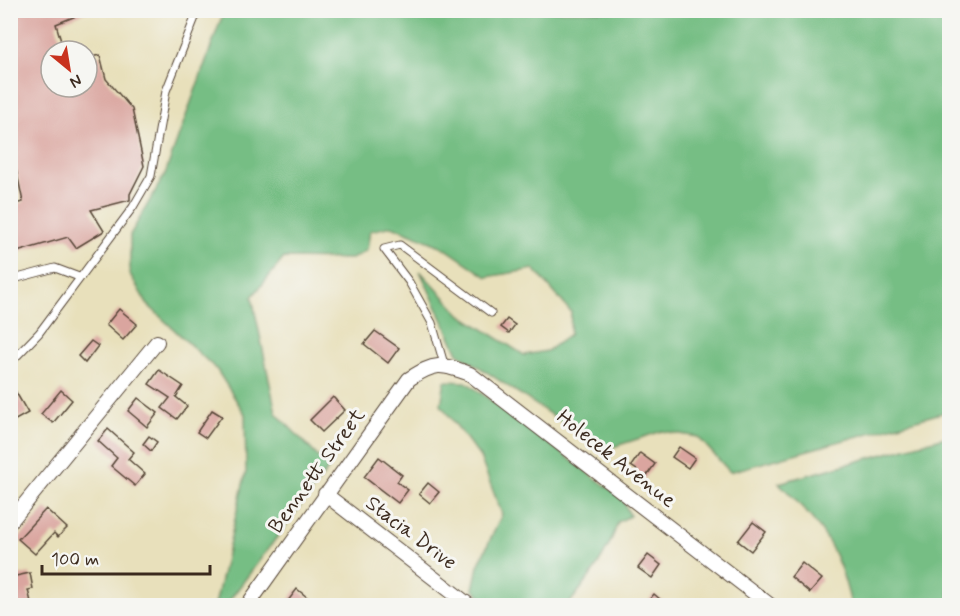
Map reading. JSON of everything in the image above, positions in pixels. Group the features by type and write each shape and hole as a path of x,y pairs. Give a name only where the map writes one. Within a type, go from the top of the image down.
{"street":[{"path":"10,522 157,342"},
{"name":"Bennett Street","path":"247,606 325,494 409,380 427,367 444,364"},
{"name":"Holecek Avenue","path":"444,364 470,374 771,606"},
{"name":"Stacia Drive","path":"325,494 471,606"}],"lane":[{"path":"12,362 39,333 133,207 151,176 166,91 198,10"},
{"path":"444,364 432,323 409,282 384,249 400,245 491,313"},
{"path":"10,280 55,268 79,277"},
{"path":"10,351 12,362"}],"green space":[{"path":"224,11 949,11 949,411 730,472 698,437 662,431 604,450 458,353 420,271 461,315 524,355 547,351 570,334 571,312 534,269 487,277 443,247 392,226 370,231 367,250 352,259 284,258 252,297 276,413 329,468 226,605 215,605 246,472 245,414 217,370 147,304 130,274 130,235 165,174"},
{"path":"445,381 466,382 622,498 630,516 618,522 603,555 568,605 491,605 473,589 478,566 502,514 480,457 441,405"},
{"path":"949,436 949,605 851,605 840,567 826,538 806,511 779,483"}],"building":[{"path":"10,10 91,10 56,24 60,39 39,39 39,99 99,99 100,55 106,79 132,109 144,166 130,194 130,200 91,210 104,231 76,248 68,237 10,254 10,205 23,202 10,140"},
{"path":"119,309 137,324 123,340 106,325"},
{"path":"507,319 515,325 509,333 501,327"},
{"path":"375,331 399,348 388,363 364,344"},
{"path":"91,341 98,346 85,363 78,356"},
{"path":"159,370 183,386 176,397 187,406 177,419 162,408 170,398 149,384"},
{"path":"10,382 28,413 10,423"},
{"path":"61,390 72,400 53,423 41,414"},
{"path":"333,397 345,410 322,432 310,420"},
{"path":"138,398 158,413 147,427 128,411"},
{"path":"212,410 222,416 206,438 197,432"},
{"path":"108,429 134,452 128,459 145,474 135,486 111,466 117,458 98,441"},
{"path":"149,436 157,442 151,451 143,444"},
{"path":"679,447 695,458 688,468 672,457"},
{"path":"640,453 655,464 643,481 634,475 637,470 631,466"},
{"path":"379,457 402,475 397,482 408,490 398,503 364,477"},
{"path":"428,483 439,492 430,503 419,494"},
{"path":"46,509 67,528 58,537 54,533 35,554 18,539"},
{"path":"753,522 766,532 751,551 738,541"},
{"path":"648,555 661,565 652,578 638,568"},
{"path":"802,563 822,579 810,593 791,577"},
{"path":"30,573 33,589 28,590 32,606 16,606 11,577"},
{"path":"297,589 318,606 284,606"},
{"path":"654,594 668,606 644,606"}]}
